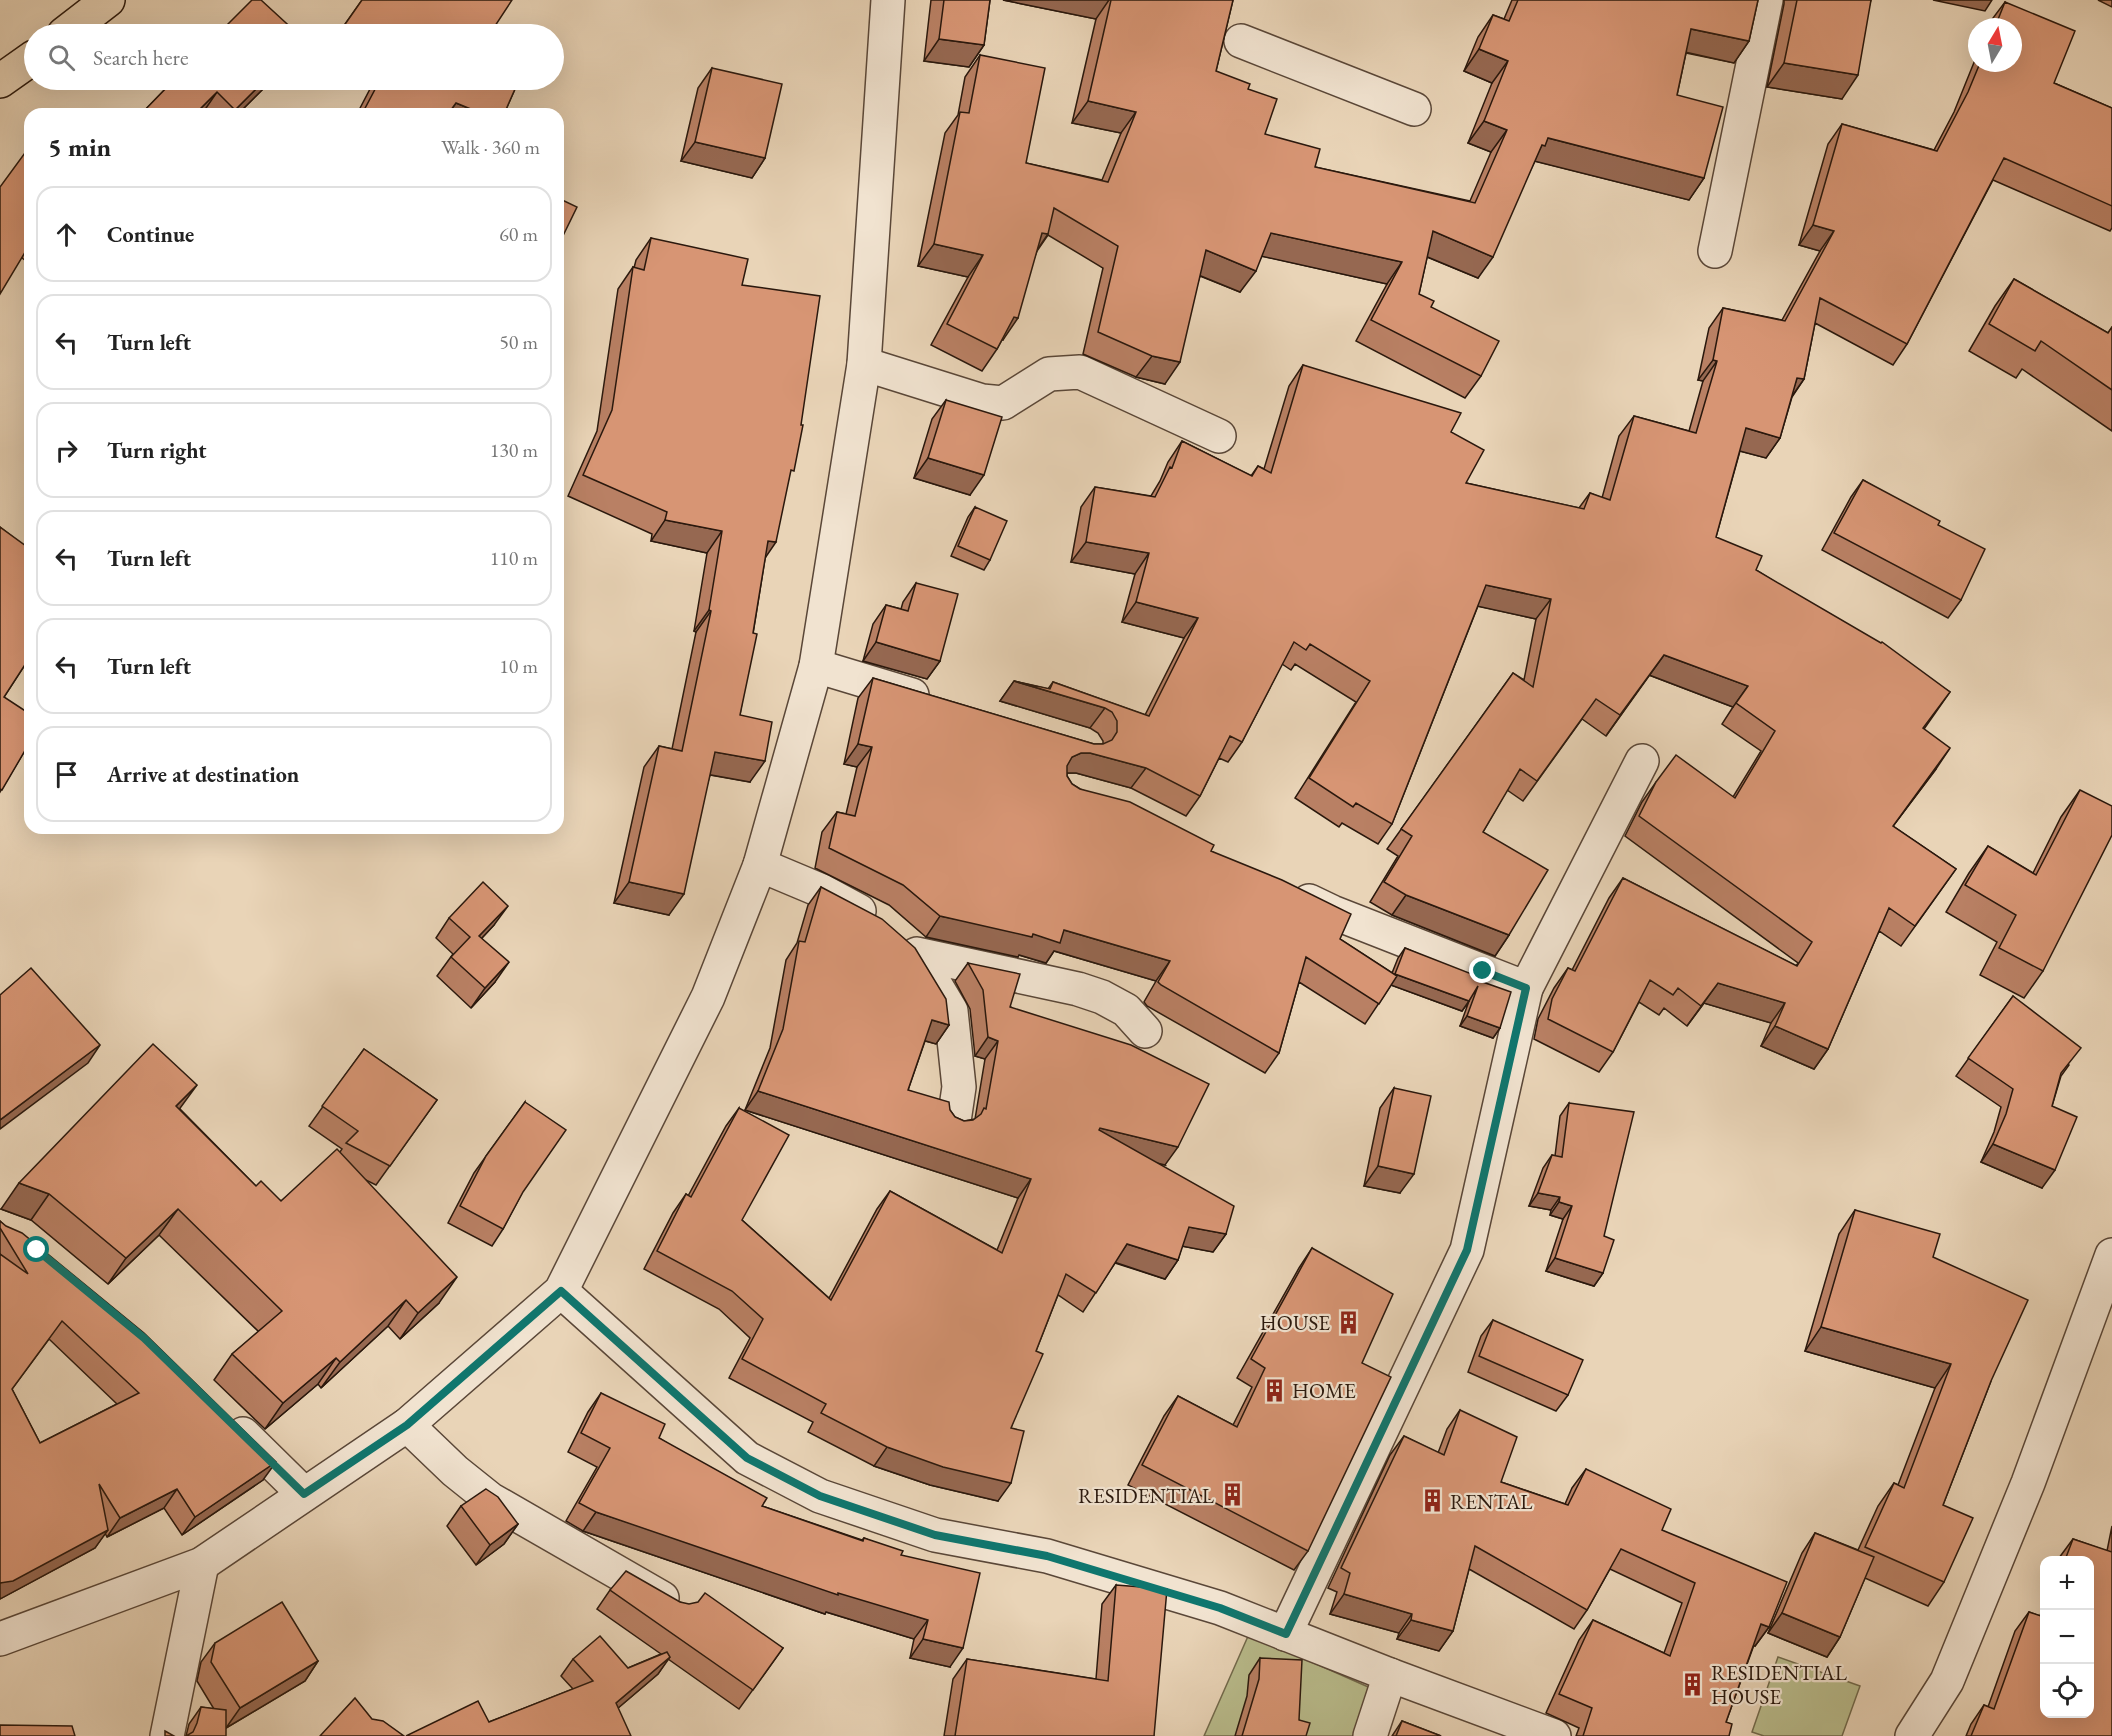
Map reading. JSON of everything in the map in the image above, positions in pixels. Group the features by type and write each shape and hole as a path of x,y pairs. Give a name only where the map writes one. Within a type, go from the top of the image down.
{"main road":[{"path":"77,24 108,0"},
{"path":"0,81 24,64"}],"street":[{"path":"0,1640 202,1564 407,1425 561,1291 708,997 760,865 816,666 864,364 888,0"},
{"path":"1715,251 1766,0"},
{"path":"1240,41 1414,109"},
{"path":"864,364 981,401 1004,403 1049,374 1080,372 1219,436"},
{"path":"816,666 940,703"},
{"path":"1286,1634 1467,1250 1526,988 1642,761"},
{"path":"760,865 822,891 880,922 900,939 951,1011 959,1087 954,1121"},
{"path":"1280,886 1332,912 1526,988"},
{"path":"900,939 1078,989 1102,998 1126,1010 1145,1031"},
{"path":"1912,1736 1947,1681 2028,1484 2112,1255"},
{"path":"561,1291 747,1458 820,1496 935,1535 1047,1556 1220,1608 1554,1736"},
{"path":"220,1412 304,1494"},
{"path":"407,1425 455,1471 490,1499 675,1605"},
{"path":"167,1736 202,1564"},
{"path":"1370,1736 1390,1675"}],"green space":[{"path":"1249,1634 1375,1690 1357,1736 1204,1736"},
{"path":"1778,1657 1860,1686 1842,1736 1764,1736 1752,1732"}],"building":[{"path":"252,0 261,0 287,24 228,24"},
{"path":"362,0 512,0 496,24 345,24"},
{"path":"944,0 990,0 984,45 939,39"},
{"path":"1111,0 1233,0 1216,71 1250,84 1248,89 1277,99 1265,134 1320,149 1315,167 1475,203 1507,130 1484,121 1508,61 1479,49 1493,15 1509,21 1518,0 1758,0 1749,41 1691,29 1677,95 1723,107 1704,178 1548,138 1545,146 1542,145 1493,257 1433,231 1419,294 1434,301 1431,307 1499,341 1481,376 1371,320 1402,262 1271,233 1256,271 1206,250 1180,362 1152,356 1098,332 1118,246 1054,208 1048,234 1042,233 1018,318 1014,317 997,349 947,324 983,255 934,244 960,112 969,113 980,55 1045,68 1026,163 1108,182 1136,112 1088,101"},
{"path":"1797,0 1871,0 1858,75 1784,63"},
{"path":"2005,2 2075,31 2054,83 2112,108 2112,206 2004,158 1907,344 1820,298 1804,379 1797,378 1780,438 1746,428 1716,537 1762,556 1756,570 1882,642 1950,692 1923,728 1950,748 1893,826 1956,869 1915,926 1889,908 1828,1049 1775,1026 1785,1003 1718,983 1701,1006 1678,988 1673,995 1650,980 1613,1052 1548,1019 1552,999 1568,968 1575,971 1623,878 1797,966 1812,942 1639,816 1656,782 1676,755 1735,798 1775,731 1736,703 1748,686 1664,655 1620,715 1596,699 1537,781 1520,769 1483,832 1548,870 1509,935 1406,895 1384,882 1412,836 1401,829 1513,673 1533,687 1551,599 1486,585 1392,824 1356,803 1353,807 1309,778 1370,681 1310,644 1306,650 1294,642 1242,742 1230,736 1200,796 1146,768 1090,753 1081,753 1072,757 1067,766 1067,776 1072,784 1080,789 1130,802 1214,845 1211,851 1282,880 1351,914 1340,939 1397,976 1379,1004 1306,957 1279,1053 1161,985 1158,982 1170,961 1064,930 1060,943 1033,934 1032,937 940,916 903,885 829,848 837,812 855,816 872,747 858,744 873,678 1094,744 1103,744 1112,740 1117,732 1117,721 1112,712 1014,681 1050,689 1053,682 1149,716 1198,618 1136,602 1149,553 1086,542 1095,487 1155,497 1170,467 1172,468 1182,441 1252,476 1258,466 1271,473 1303,365 1461,413 1451,432 1484,450 1466,483 1584,509 1590,493 1610,500 1634,416 1696,433 1717,361 1713,360 1723,308 1785,321 1834,231 1813,225 1842,124 1937,151 1976,72 2022,72 2022,18 1999,18"},
{"path":"712,68 782,84 765,158 695,142"},
{"path":"164,90 255,90 237,108 233,108 217,92 201,108 147,108"},
{"path":"375,90 515,90 507,108 468,108 456,103 452,108 365,108"},
{"path":"24,154 24,254 0,294 0,187"},
{"path":"564,201 577,207 564,234"},
{"path":"651,238 748,259 742,285 820,296 801,425 803,425 776,542 768,541 753,633 757,634 740,715 772,722 765,761 715,752 684,894 629,882 659,746 682,751 711,611 709,610 722,531 665,520 667,512 583,475 612,410 633,267 644,270"},
{"path":"2014,279 2108,333 2112,327 2112,390 2041,341 2035,351 1989,324"},
{"path":"946,400 1002,417 984,475 928,458"},
{"path":"1863,480 1940,521 1938,525 1985,549 1961,600 1834,533"},
{"path":"975,507 1007,521 990,560 958,546"},
{"path":"0,527 24,545 24,666 4,697 24,710 24,752 2,790 0,789"},
{"path":"916,583 958,594 940,661 876,642 886,605 908,611"},
{"path":"2080,790 2112,806 2112,835 2043,971 1999,948 2016,915 1965,885 1988,846 2036,875"},
{"path":"483,882 508,906 479,936 509,962 485,988 451,957 470,937 449,918"},
{"path":"821,887 882,919 915,948 946,999 949,1025 932,1020 908,1090 949,1102 950,1110 955,1117 964,1121 973,1120 981,1114 984,1108 986,1109 998,1041 988,1037 983,990 968,963 1020,974 1010,1007 1131,1045 1209,1084 1178,1147 1100,1128 1099,1130 1234,1206 1226,1234 1189,1227 1178,1260 1127,1244 1096,1293 1066,1274 1036,1351 1043,1354 1011,1428 1024,1431 1011,1483 943,1467 887,1447 821,1413 826,1404 742,1359 763,1319 732,1291 657,1251 686,1194 691,1197 739,1108 789,1135 742,1220 831,1300 890,1191 1002,1253 1031,1179 758,1091 783,1029 799,941 805,942"},
{"path":"1405,948 1482,978 1480,981 1511,992 1500,1028 1467,1016 1478,986 1469,1001 1395,974"},
{"path":"31,968 100,1045 0,1120 0,995"},
{"path":"2013,996 2081,1048 2061,1073 2052,1106 2077,1117 2055,1170 1993,1144 2006,1114 2013,1089 1968,1058"},
{"path":"153,1044 197,1085 176,1106 256,1186 261,1181 281,1201 337,1149 457,1277 418,1313 406,1300 340,1362 336,1358 283,1403 232,1354 282,1311 178,1209 126,1258 49,1194 19,1183"},
{"path":"364,1049 437,1100 390,1166 346,1143 358,1131 322,1106"},
{"path":"1394,1088 1431,1096 1414,1174 1378,1166"},
{"path":"525,1102 566,1130 523,1192 503,1229 460,1206 486,1156"},
{"path":"1569,1103 1634,1112 1604,1236 1614,1240 1603,1273 1555,1258 1572,1206 1559,1202 1560,1197 1538,1193 1552,1155 1562,1157"},
{"path":"1855,1210 1940,1234 1933,1257 2028,1300 1991,1381 1943,1505 1973,1518 1944,1582 1865,1547 1894,1483 1904,1488 1951,1364 1821,1327"},
{"path":"0,1221 22,1233 144,1333 276,1462 195,1517 177,1489 120,1518 99,1484 108,1530 13,1581 0,1583 0,1254 28,1274 0,1228","holes":["62,1321 139,1393 40,1443 12,1389"]},
{"path":"1312,1248 1393,1294 1362,1363 1391,1377 1308,1551 1142,1465 1178,1396 1237,1427 1265,1368 1251,1359"},
{"path":"1493,1320 1583,1360 1568,1395 1479,1356"},
{"path":"601,1393 665,1424 659,1438 767,1498 762,1506 863,1541 864,1538 903,1551 901,1555 980,1573 963,1648 923,1639 928,1620 838,1593 838,1595 596,1512 579,1503 610,1448 581,1433"},
{"path":"1460,1410 1517,1437 1501,1482 1568,1505 1586,1469 1671,1509 1662,1530 1787,1582 1769,1627 1761,1624 1726,1722 1732,1724 1729,1736 1583,1736 1592,1708 1559,1694 1593,1620 1670,1656 1695,1583 1621,1549 1587,1610 1475,1546 1453,1631 1411,1620 1412,1614 1344,1594 1350,1573 1341,1568 1404,1436 1444,1455"},
{"path":"486,1489 498,1497 518,1524 490,1545 461,1506"},
{"path":"1815,1533 1874,1557 1840,1637 1782,1613"},
{"path":"2073,1539 2112,1552 2112,1736 1971,1736 1984,1705 1994,1709 2029,1612 2040,1616 2040,1718 2094,1718 2094,1556 2067,1556"},
{"path":"626,1571 680,1602 689,1604 698,1602 705,1593 783,1648 753,1690 610,1590"},
{"path":"1116,1585 1167,1589 1154,1736 955,1736 967,1659 1108,1681"},
{"path":"282,1602 318,1661 240,1708 211,1662 215,1643"},
{"path":"600,1636 628,1668 667,1652 670,1657 616,1703 631,1736 406,1736 478,1701 489,1722 593,1681 573,1659"},
{"path":"1260,1658 1302,1660 1299,1720 1310,1723 1306,1736 1242,1736 1259,1679"},
{"path":"355,1698 372,1719 383,1721 404,1736 320,1736"},
{"path":"201,1707 226,1710 226,1736 186,1736 193,1732"},
{"path":"1402,1721 1441,1736 1396,1736"},
{"path":"0,1725 72,1726 75,1736 0,1736"}],"place":[{"name":"HOUSE","path":"1348,1322"},
{"name":"HOME","path":"1274,1390"},
{"name":"RESIDENTIAL","path":"1232,1495"},
{"name":"RENTAL","path":"1432,1501"},
{"name":"RESIDENTIAL HOUSE","path":"1693,1684"}],"route":[{"path":"37,1250 144,1338 304,1494 407,1425 561,1291 747,1458 820,1496 935,1535 1047,1556 1220,1608 1286,1634 1467,1250 1526,988 1483,971"}]}
